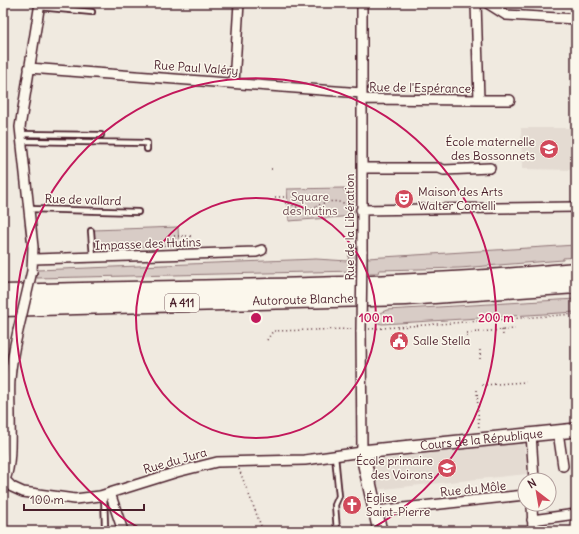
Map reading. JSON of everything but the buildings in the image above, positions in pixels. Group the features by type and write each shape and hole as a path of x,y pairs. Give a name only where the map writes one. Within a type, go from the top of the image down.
{"highway":[{"name":"Autoroute Blanche","path":"3,292 377,283 487,278 576,271"},
{"name":"Autoroute Blanche","path":"16,310 406,297 576,285"}],"street":[{"path":"234,83 239,3"},
{"name":"Rue de la Libération","path":"362,3 362,452"},
{"name":"Rue de l'Espérance","path":"476,3 479,100"},
{"path":"486,3 506,15 576,19"},
{"name":"Rue de vallard","path":"4,481 10,446 10,380 18,331 34,259 20,138 21,115 39,5"},
{"name":"Rue Paul Valéry","path":"29,68 234,83 362,96"},
{"name":"Rue de l'Espérance","path":"362,96 510,100"},
{"path":"362,168 439,168 444,170 490,168"},
{"path":"361,207 576,207"},
{"name":"Impasse des Hutins","path":"34,259 256,252 262,250"},
{"name":"Cours de la République","path":"362,452 576,430"},
{"path":"558,432 563,466"},
{"path":"531,434 533,472"},
{"path":"362,452 380,531"},
{"name":"Rue du Jura","path":"4,481 18,490 75,499 107,494 209,464 242,461 305,460 362,452"},
{"path":"107,494 122,531"},
{"name":"Rue du Môle","path":"375,511 517,496"},
{"path":"532,512 533,531"},
{"path":"532,520 576,514"}],"lane":[{"path":"39,5 92,12"},
{"path":"20,138 101,135"},
{"path":"20,138 147,143 147,149"},
{"name":"Rue de vallard","path":"28,208 138,212"},
{"path":"91,231 93,258"},
{"path":"334,456 339,496 335,505 337,531"},
{"path":"105,526 107,494"}],"path":[{"path":"275,197 284,197"},
{"path":"284,203 290,203 297,208 307,209 330,201 361,207"},
{"path":"174,236 190,236"},
{"path":"267,340 273,331 354,329 354,332 367,331 372,328 576,314"},
{"path":"467,337 467,333 515,329"},
{"path":"502,330 503,335"},
{"path":"480,350 480,361"},
{"path":"482,385 526,382"},
{"path":"477,390 480,439"},
{"path":"242,461 243,465 238,466 263,531"}],"shaded area":[{"name":"École maternelle des Bossonnets","path":"521,128 576,128 576,170 522,169"},
{"name":"École primaire des Voirons","path":"524,442 527,472 517,472 517,475 373,490 367,461"}],"green space":[{"name":"Square des hutins","path":"344,188 344,191 353,191 354,216 289,221 287,189"},
{"path":"178,227 179,245 95,248 93,230"},
{"path":"576,245 576,257 563,258 563,260 460,268 379,270 378,273 368,273 367,258"},
{"path":"356,253 356,271 37,278 37,270 316,259 348,261 349,254"},
{"path":"576,299 576,312 382,324 378,323 375,317 377,314 387,310"}],"place":[{"name":"École maternelle des Bossonnets","path":"549,149"},
{"name":"Maison des Arts Walter Comelli","path":"404,199"},
{"name":"Salle Stella","path":"399,341"},
{"name":"École primaire des Voirons","path":"447,468"},
{"name":"Église Saint-Pierre","path":"352,505"}]}
